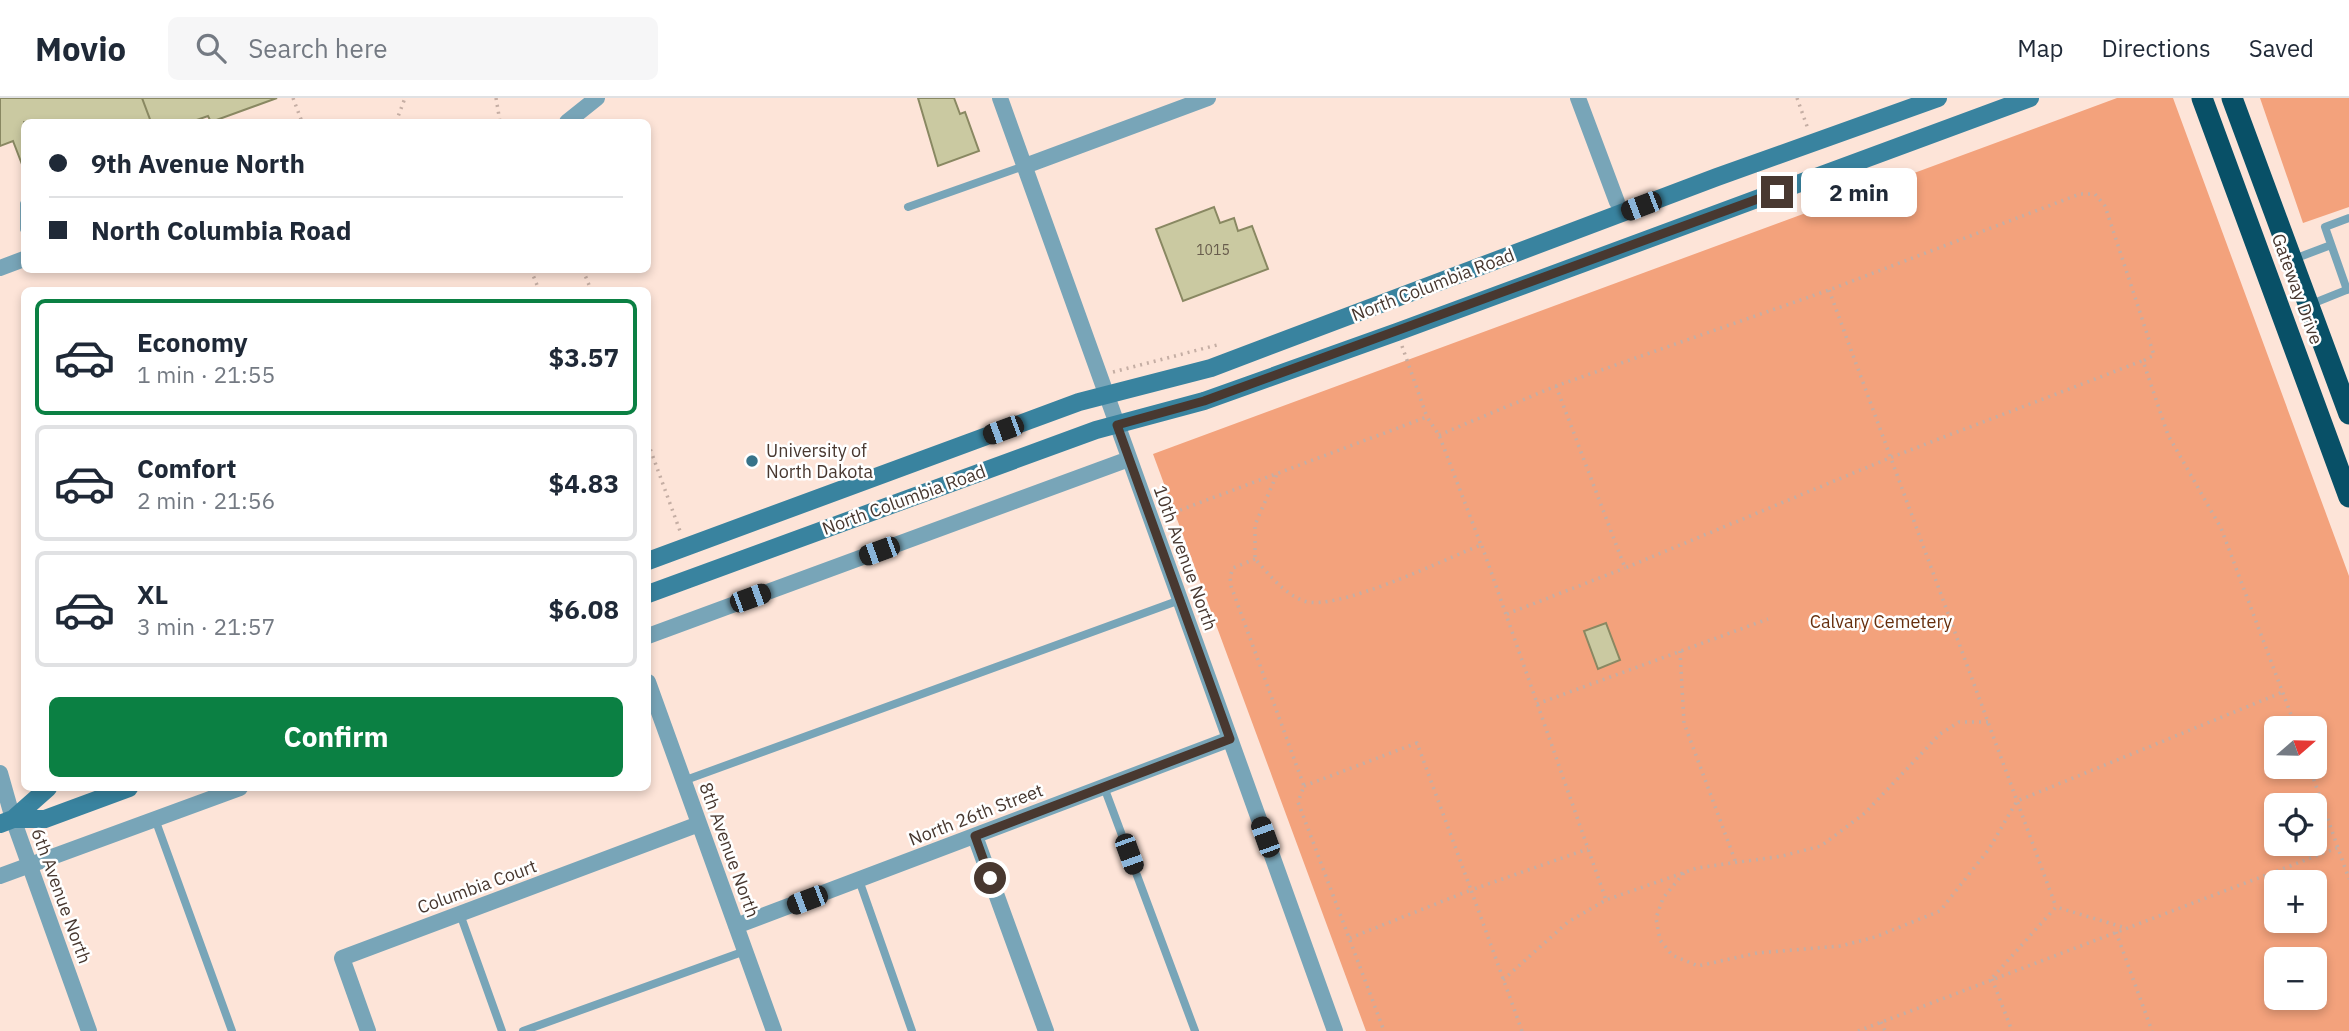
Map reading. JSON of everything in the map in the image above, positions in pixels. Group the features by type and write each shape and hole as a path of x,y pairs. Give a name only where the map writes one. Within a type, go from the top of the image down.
{"highway":[{"name":"Gateway Drive","path":"2202,98 2349,497"},
{"name":"Gateway Drive","path":"2232,98 2349,414"}],"main road":[{"name":"North Columbia Road","path":"651,560 1103,385 1212,368 1717,177 1938,98"},
{"name":"North Columbia Road","path":"651,593 1117,425 1204,401 1397,332 2030,98"},
{"path":"6,821 44,791"},
{"path":"6,821 45,819 121,791"}],"street":[{"path":"571,119 597,98"},
{"name":"10th Avenue North","path":"1000,98 1335,1031"},
{"path":"1025,166 1208,98"},
{"path":"1578,98 1617,202"},
{"path":"0,268 21,260"},
{"path":"651,635 1129,459"},
{"name":"8th Avenue North","path":"651,690 774,1031"},
{"name":"North 26th Street","path":"736,926 1230,739"},
{"name":"6th Avenue North","path":"0,773 6,821 30,866 89,1031"},
{"path":"0,876 232,791"},
{"name":"Columbia Court","path":"368,1031 342,958 699,824"},
{"path":"975,836 1046,1031"}],"lane":[{"path":"908,207 1025,166"},
{"path":"2309,305 2348,289 2325,227 2349,218"},
{"path":"2292,260 2331,245"},
{"path":"683,781 1180,600"},
{"path":"1104,787 1195,1031"},
{"path":"155,819 232,1031"},
{"path":"859,880 912,1031"},
{"path":"460,914 502,1031"},
{"path":"523,1031 745,951"}],"path":[{"path":"293,98 301,119"},
{"path":"397,119 405,98"},
{"path":"496,98 500,119"},
{"path":"1797,98 1808,129"},
{"path":"1795,134 1820,124"},
{"path":"1439,435 1556,386 1829,290 2080,194 2095,194 2105,206 2154,355 1892,457 1507,615"},
{"path":"1829,290 2056,907"},
{"path":"1397,332 1427,417 1439,435 1482,545 1606,900"},
{"path":"1103,385 1230,342"},
{"path":"2143,361 2168,435 2221,528 2292,716"},
{"path":"1556,386 1625,568"},
{"path":"1151,520 1427,417"},
{"path":"651,451 682,536"},
{"path":"1277,474 1255,525 1255,559 1283,589 1305,601 1334,603 1482,545"},
{"path":"1255,559 1233,568 1231,586 1304,786 1298,802 1384,1031"},
{"path":"1537,704 1768,619"},
{"path":"1680,651 1684,723 1736,863"},
{"path":"1684,873 1663,898 1656,918 1660,940 1672,956 1698,966 1757,953 1841,946 1875,937 1940,911 1989,849 2017,801 2283,692"},
{"path":"1503,980 1568,922 1606,900 1684,873 1821,846 1865,813 1940,734 1959,722 1988,722"},
{"path":"1304,786 1417,743 1522,1031"},
{"path":"2313,779 2349,879"},
{"path":"1858,1031 2337,848"},
{"path":"1350,938 1471,890 1588,849"},
{"path":"2056,907 2126,928"},
{"path":"1992,979 2056,907"},
{"path":"2116,932 2152,1031"},
{"path":"1992,979 2011,1031"},
{"path":"1881,1022 1885,1031"}],"green space":[{"name":"Calvary Cemetery","path":"2117,98 2173,98 2349,576 2349,1031 1366,1031 1153,454"},
{"path":"2260,98 2349,98 2349,207 2303,223"}],"building":[{"path":"0,98 142,98 150,119 21,119 21,162 13,141 0,146"},
{"path":"142,98 277,98 219,119 210,119 208,116 200,119 150,119"},
{"path":"918,98 954,98 960,114 965,112 979,151 938,166"},
{"path":"1214,207 1220,223 1234,218 1238,231 1252,226 1268,269 1183,301 1156,229"},
{"path":"1606,623 1620,660 1598,669 1584,631"}],"place":[{"name":"University of North Dakota","path":"752,461"}],"route":[{"path":"990,878 975,836 1230,739 1117,425 1204,401 1777,192"}]}
